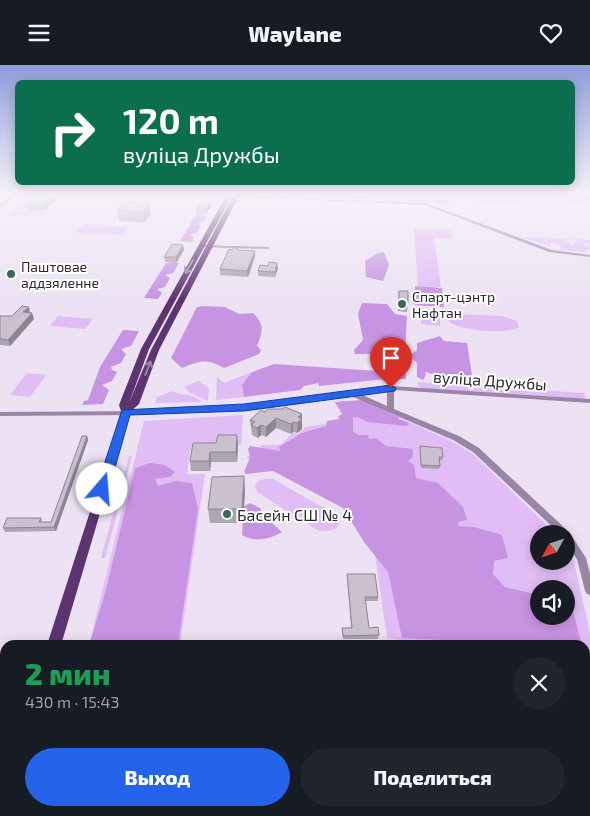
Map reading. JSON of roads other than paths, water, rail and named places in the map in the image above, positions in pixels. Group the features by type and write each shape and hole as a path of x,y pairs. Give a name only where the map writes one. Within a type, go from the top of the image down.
{"main road":[{"path":"126,411 124,405 145,349 212,229"},
{"path":"56,640 126,411 134,404 155,350 218,229"}],"street":[{"path":"493,229 551,251 590,256"},
{"path":"201,246 268,248"},
{"path":"390,410 391,388"},
{"name":"вуліца Дружбы","path":"0,414 244,408 391,388 590,401"},
{"path":"351,393 456,438 476,450 556,525"},
{"path":"575,548 581,558 590,591"}],"place":[{"name":"Паштовае аддзяленне","path":"11,274"},
{"name":"Спарт-цэнтр Нафтан","path":"402,304"},
{"name":"Басейн СШ № 4","path":"227,514"}]}
